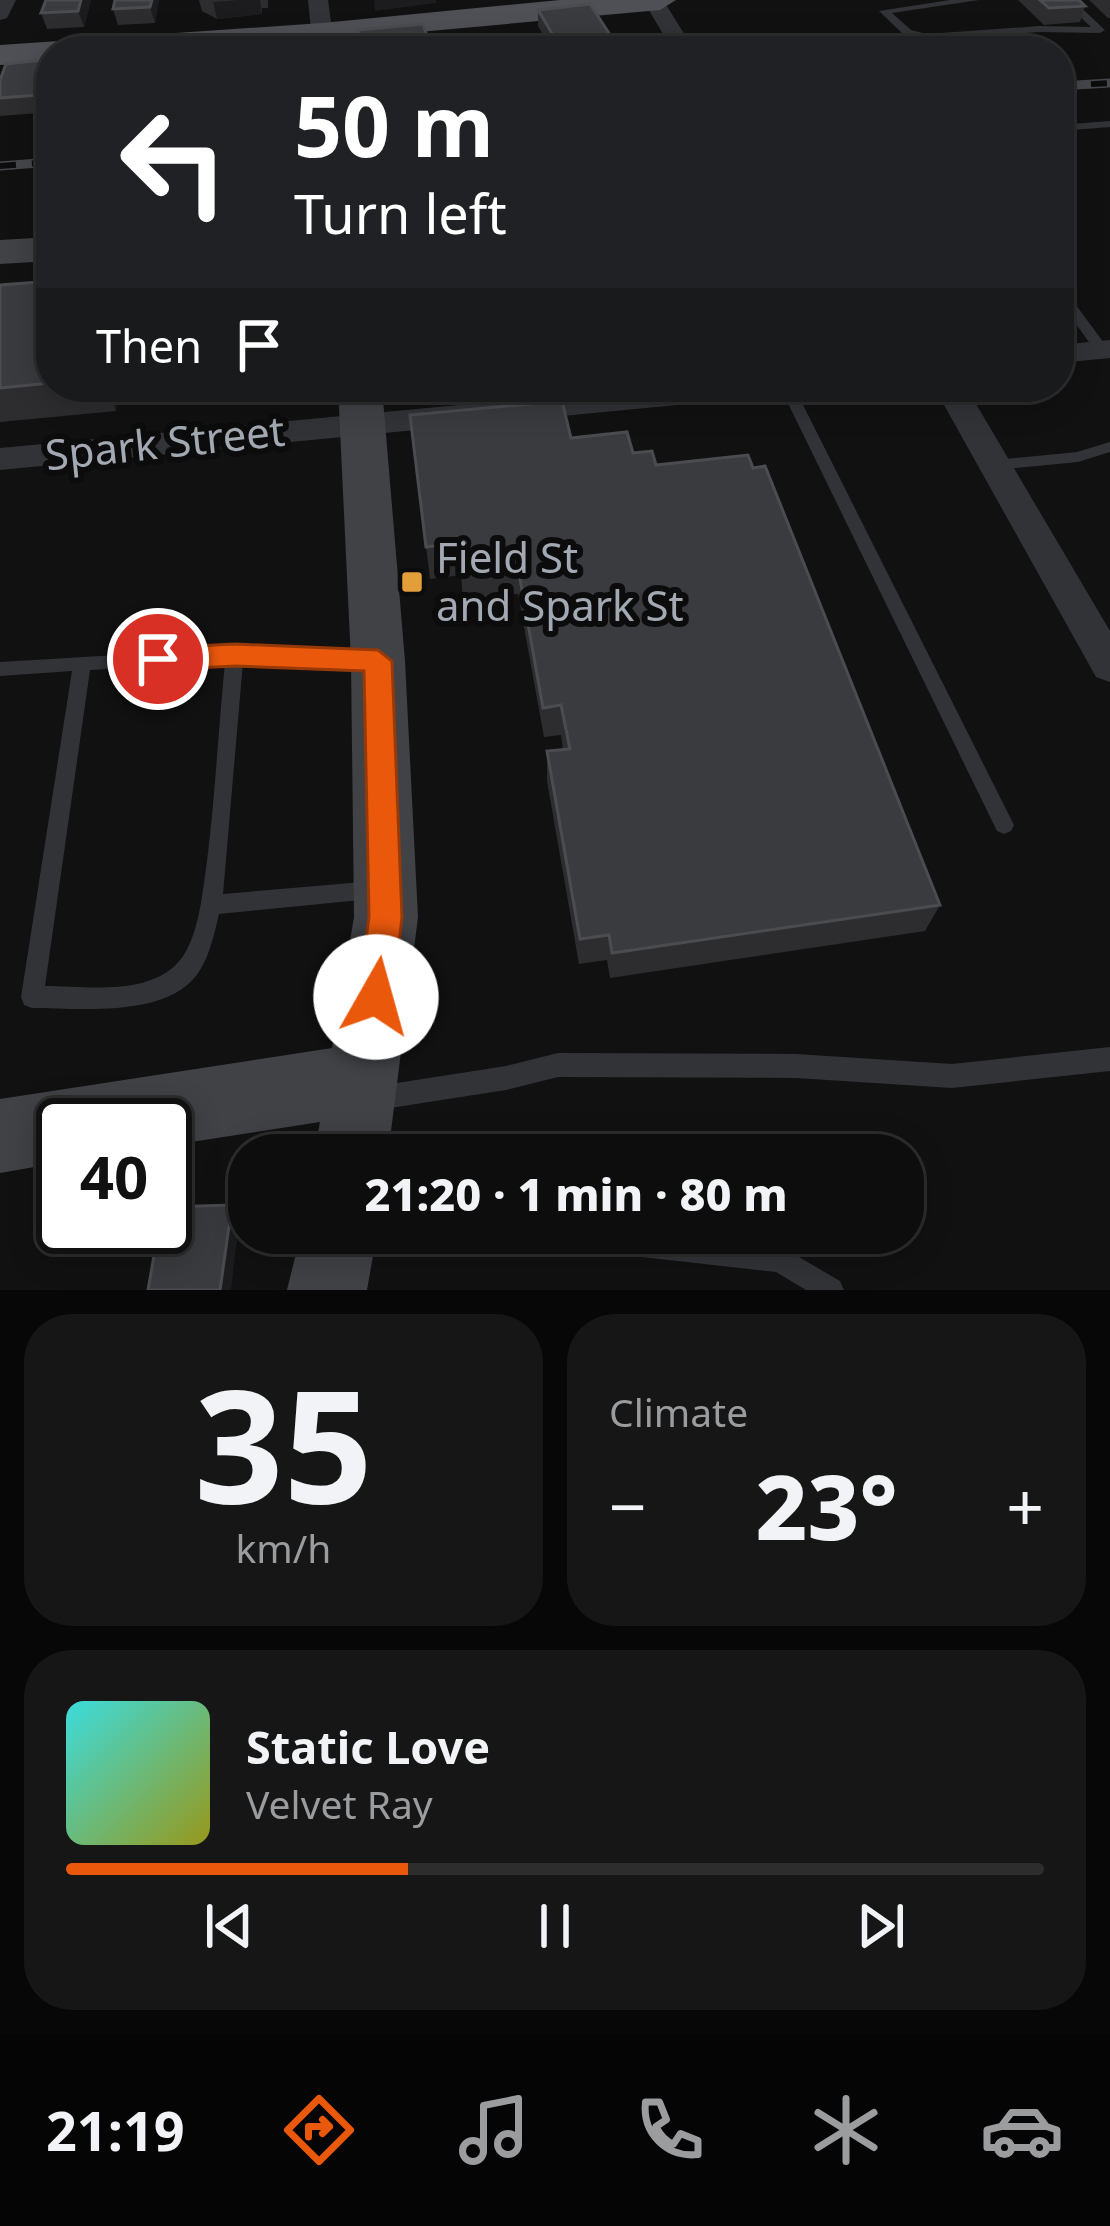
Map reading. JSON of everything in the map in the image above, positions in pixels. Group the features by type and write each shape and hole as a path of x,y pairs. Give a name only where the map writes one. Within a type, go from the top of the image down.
{"main road":[{"path":"232,36 655,0"},
{"path":"0,55 36,53"}],"street":[{"path":"0,14 6,0"},
{"path":"655,0 675,36"},
{"path":"0,252 36,250"},
{"path":"1074,353 1106,350"},
{"name":"Spark Street","path":"0,459 361,405 428,402"},
{"path":"958,402 1110,666"},
{"path":"192,1119 359,1112 385,890 378,661 361,405"},
{"path":"0,1136 36,1130"},
{"path":"327,1290 335,1254"}],"lane":[{"path":"974,0 884,11 907,32 920,36 1100,30 1067,0"},
{"path":"1083,0 1110,19"},
{"path":"1074,127 1110,124"},
{"path":"1074,311 1106,350"},
{"path":"794,402 1004,825"},
{"path":"994,465 1078,457 1110,447"},
{"path":"82,663 32,997 121,995 184,973 211,905 235,655"},
{"path":"0,668 235,655 378,661"},
{"path":"211,905 385,890"},
{"path":"359,1112 558,1064 796,1066 952,1076 1110,1059"},
{"path":"735,1254 780,1259 831,1290"}],"building":[{"path":"46,0 81,0 78,11 41,13"},
{"path":"115,0 152,0 150,7 113,9"},
{"path":"1040,0 1079,0 1085,6 1049,8"},
{"path":"590,4 611,36 554,36 538,10"},
{"path":"423,24 427,36 359,36 358,30"},
{"path":"36,61 36,95 0,98 6,64"},
{"path":"36,282 36,384 0,388 0,285"},
{"path":"562,402 571,438 627,432 633,453 652,451 656,465 748,455 753,468 765,466 940,905 612,953 609,935 580,939 547,751 570,749 561,705 543,708 517,562 460,568 458,543 426,547 410,415"},
{"path":"228,1205 220,1290 148,1290 154,1254 192,1254 192,1206"}],"railway":[{"path":"1074,85 1110,83"},
{"path":"0,166 36,163"}],"place":[{"name":"Field St and Spark St","path":"412,582"}],"route":[{"path":"158,659 235,655 378,661 386,917 376,997"}]}
